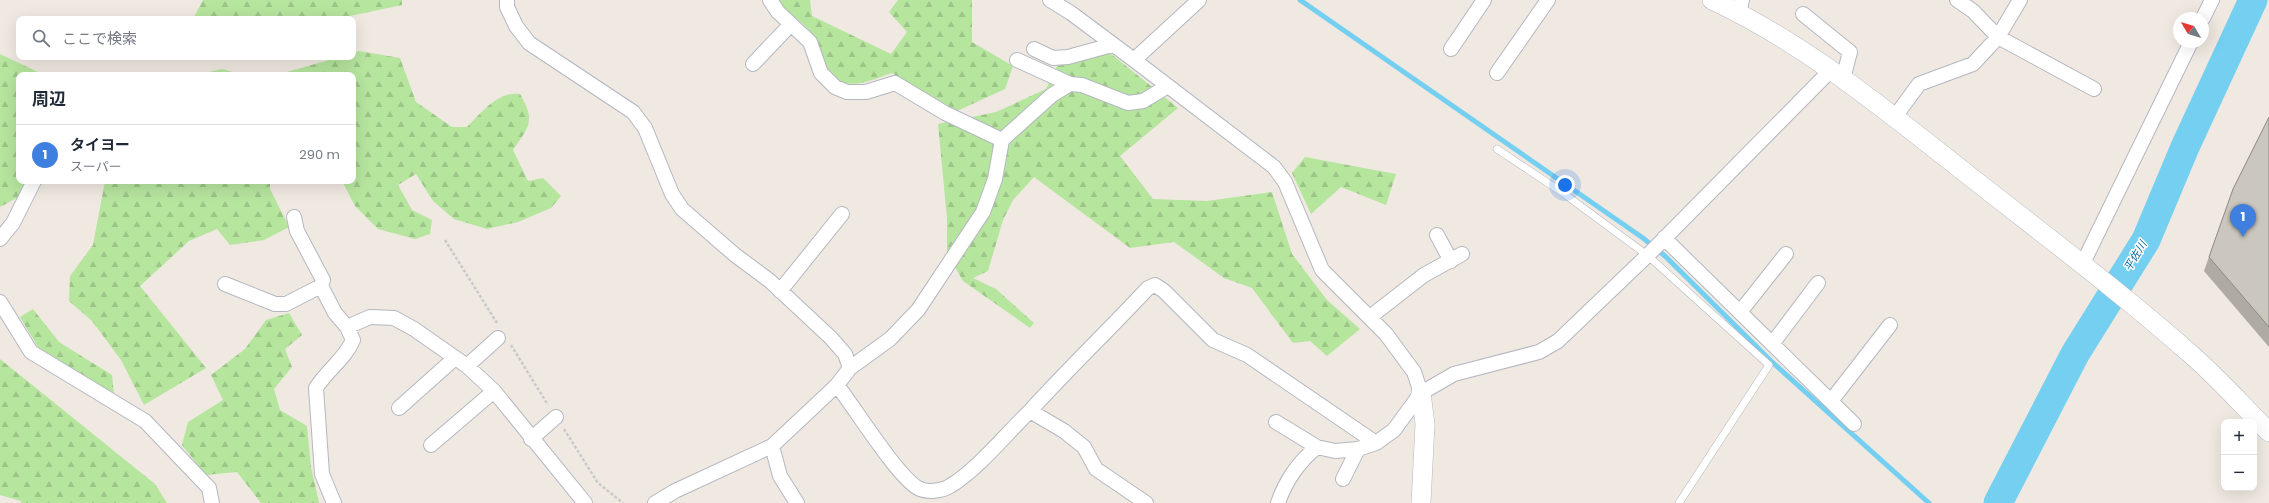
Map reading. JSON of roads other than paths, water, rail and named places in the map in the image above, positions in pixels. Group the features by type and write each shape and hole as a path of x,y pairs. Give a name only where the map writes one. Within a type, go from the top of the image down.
{"street":[{"path":"507,0 506,7 516,26 529,43 633,112 645,128 672,194 682,209 780,291 845,354 850,368"},
{"path":"770,0 788,21 810,42 821,73 835,86 847,92 866,92 895,83 945,113 1002,140"},
{"path":"1050,0 1134,60 1274,167 1285,182 1322,270 1386,334 1414,372 1421,393 1425,424 1420,503"},
{"path":"1134,60 1199,0"},
{"path":"1451,49 1484,0"},
{"path":"1497,73 1548,0"},
{"path":"1712,0 1740,6 1774,32 1837,75 1894,118 2140,310 2195,358 2269,432"},
{"path":"1957,0 1973,11 1998,37 2094,89"},
{"path":"1894,118 1919,84 1973,64 1998,37 2020,0"},
{"path":"2206,12 2212,0"},
{"path":"1276,422 1317,447 1335,451 1358,449 1376,443 1394,430 1421,393 1454,374 1539,352 1558,341 1837,75 1850,52 1802,14"},
{"path":"756,48 788,21"},
{"path":"753,64 788,21"},
{"path":"1034,49 1053,58 1068,57 1112,45"},
{"path":"2086,267 2188,48"},
{"path":"1017,60 1070,84 1082,85 1128,103 1143,101 1168,86"},
{"path":"655,503 675,490 772,446 838,385 850,368 890,339 918,310 984,212 995,179 1002,140 1052,95 1070,84"},
{"path":"0,239 13,224 33,184"},
{"path":"780,291 842,214"},
{"path":"225,284 276,304 286,304 321,286 323,280 297,231 294,217"},
{"path":"1370,317 1424,275 1456,257 1437,235"},
{"path":"1655,247 1740,312 1854,424"},
{"path":"1740,312 1786,254"},
{"path":"1772,344 1818,283"},
{"path":"838,385 902,474 918,488 932,491 950,486 976,464 1030,411 1066,371 1108,332 1148,288 1155,285 1164,290 1213,340 1247,355 1376,443"},
{"path":"321,286 335,313 347,327 353,340 348,350 321,380 316,388 322,474 334,503"},
{"path":"0,302 31,352 145,421 209,488 212,503"},
{"path":"347,327 370,317 394,318 414,329 467,366 494,391 531,439 585,503"},
{"path":"1831,401 1890,325"},
{"path":"467,366 501,334"},
{"path":"399,408 455,358"},
{"path":"431,445 494,391"},
{"path":"1030,411 1064,431 1084,447 1096,469 1146,503"},
{"path":"531,439 556,417"},
{"path":"772,446 780,476 797,503"},
{"path":"1278,503 1283,487 1310,453 1317,447"},
{"path":"1344,479 1358,449"}],"lane":[{"path":"1497,149 1563,193 1655,247 1769,365 1679,503"}],"waterway":[{"path":"1300,0 1643,238 1666,257 1771,361 1929,503"},
{"name":"平佐川","path":"1998,503 2075,354 2146,240 2185,147 2253,0"}],"place":[{"name":"タイヨー","path":"2243,237"}]}
